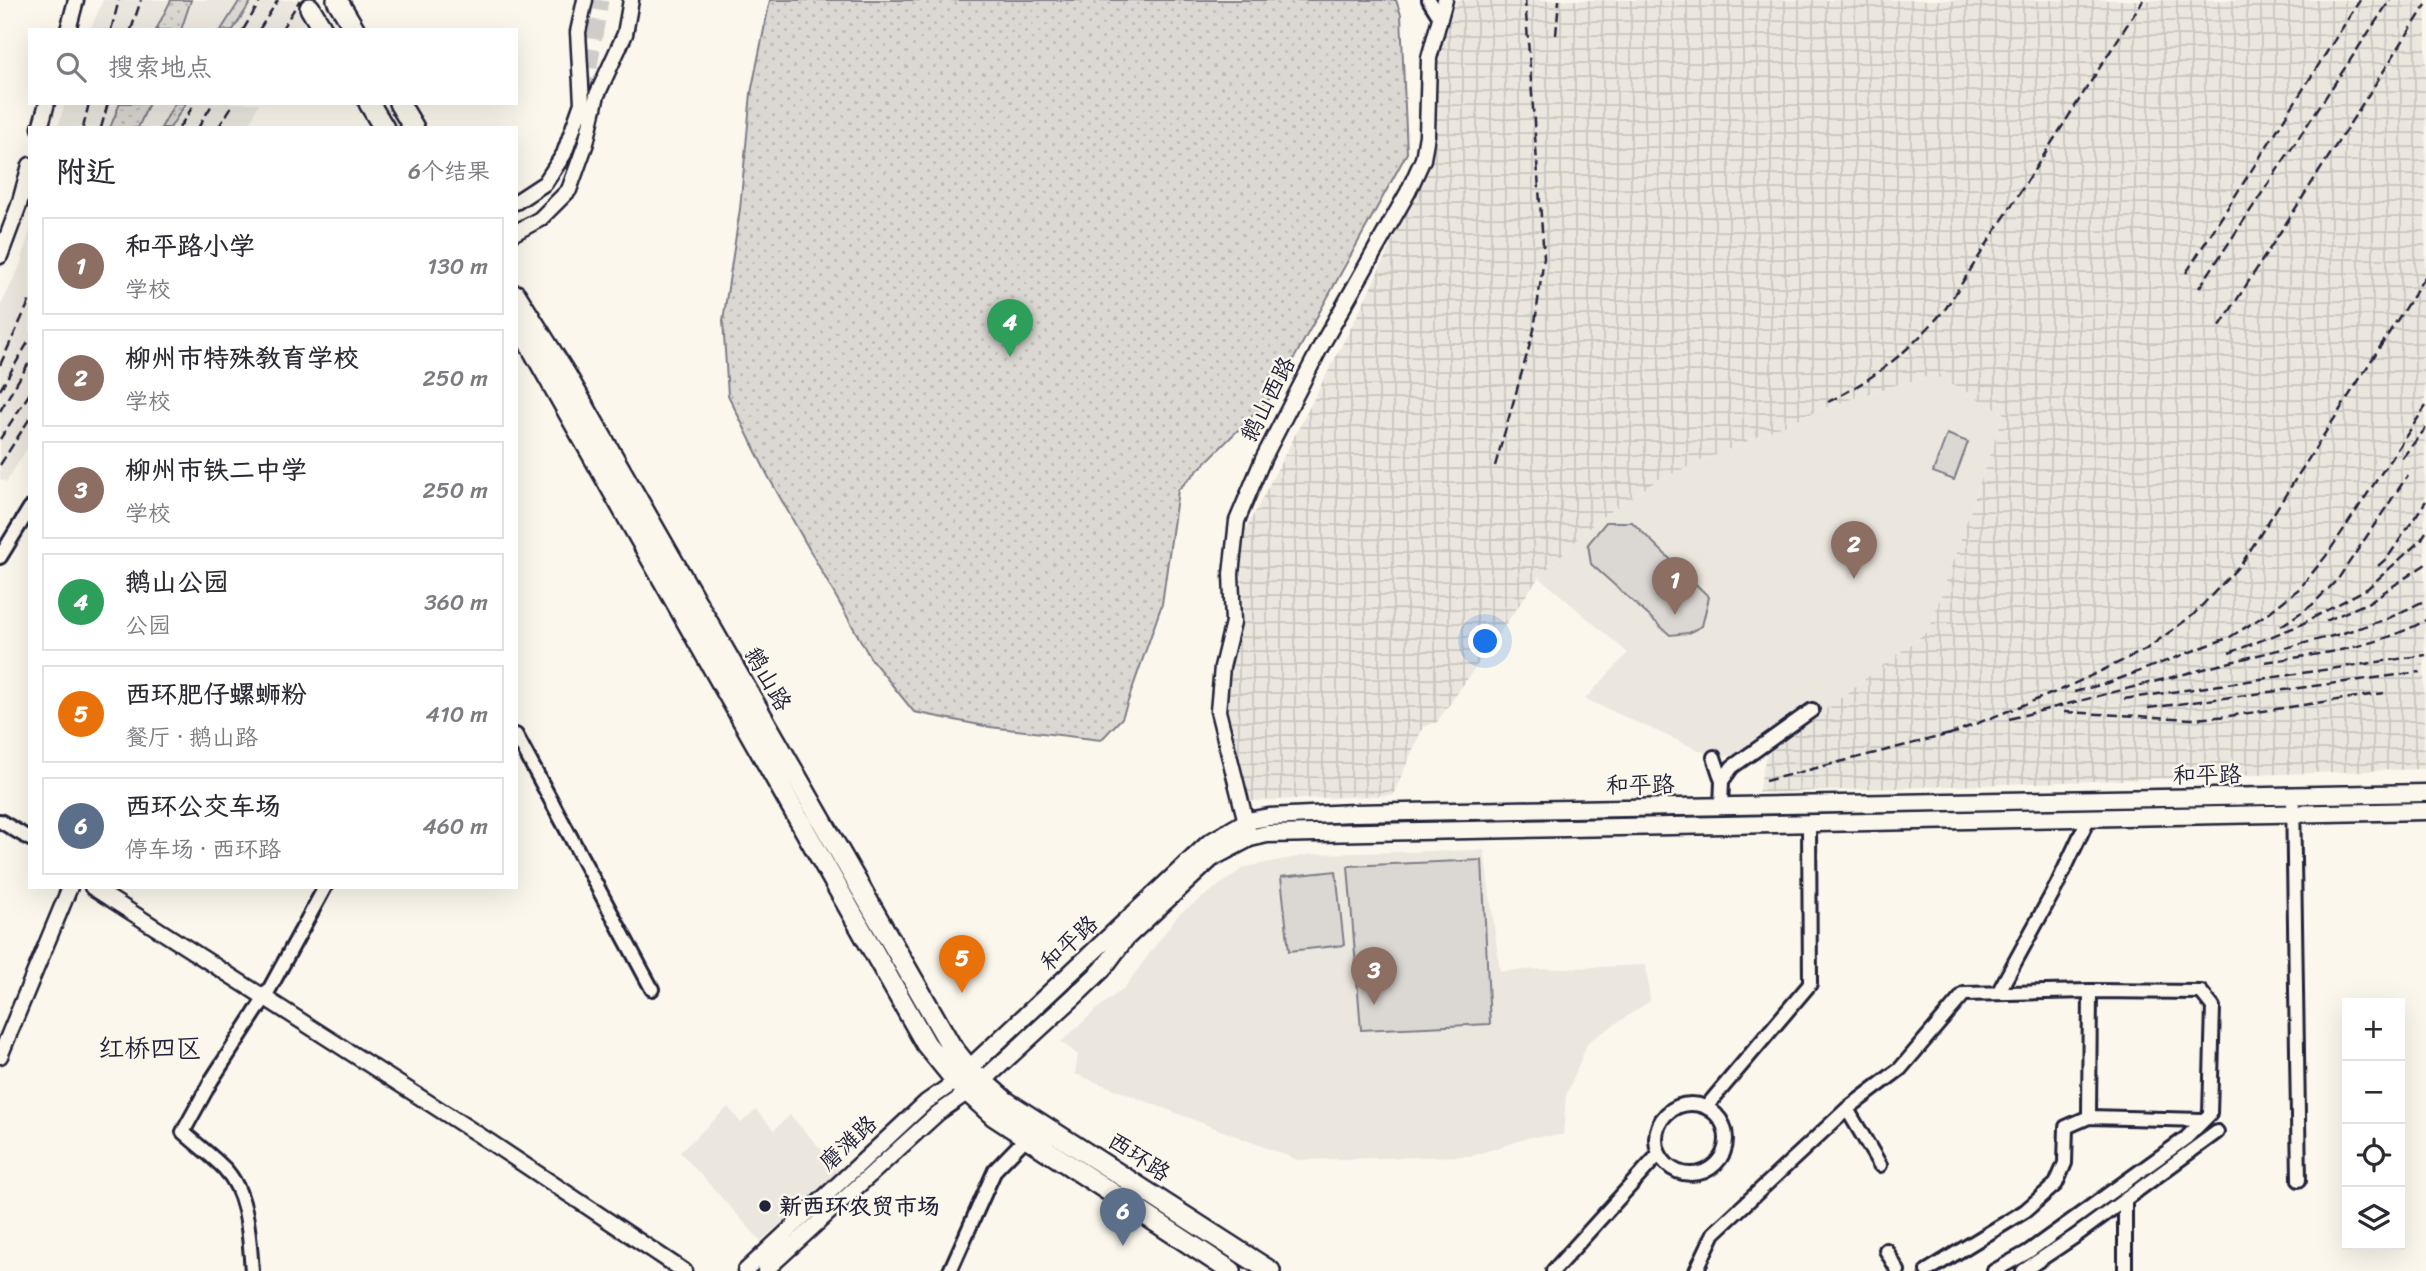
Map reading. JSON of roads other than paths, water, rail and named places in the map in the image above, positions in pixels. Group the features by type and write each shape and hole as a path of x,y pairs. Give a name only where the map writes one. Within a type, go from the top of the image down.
{"main road":[{"path":"337,0 354,28"},
{"path":"310,8 322,28"},
{"path":"370,105 383,126"},
{"path":"400,105 413,126"},
{"name":"鹅山路","path":"518,298 566,375 969,1081"},
{"name":"鹅山路","path":"518,324 926,1044 969,1081"},
{"name":"和平路","path":"969,1081 1209,843 1245,822 1269,817 1353,813 2426,793"},
{"name":"和平路","path":"969,1081 1076,995 1102,970 1126,938 1212,858 1250,838 1267,834 2426,811"},
{"name":"西环路","path":"969,1081 994,1116 1231,1271"},
{"name":"西环路","path":"969,1081 1005,1101 1270,1271"}],"street":[{"path":"69,28 76,0"},
{"path":"518,201 545,183 564,154 582,103 578,32 584,0"},
{"path":"518,231 540,219 569,190 586,143 597,95 625,34 631,0"},
{"path":"1429,0 1438,16"},
{"name":"鹅山西路","path":"1250,838 1218,711 1222,667 1233,622 1231,574 1237,521 1263,459 1320,348 1408,192 1423,159 1427,135 1429,58 1438,16 1445,0"},
{"path":"41,126 46,105"},
{"path":"0,256 28,172"},
{"path":"0,557 28,511"},
{"path":"1722,782 1732,767 1812,710"},
{"path":"518,741 652,989"},
{"path":"1714,757 1722,782 1721,807"},
{"path":"2293,796 2299,1180"},
{"path":"1998,993 2057,885 2089,817"},
{"path":"0,821 28,838"},
{"path":"1706,1107 1810,984 1810,824"},
{"path":"0,1056 70,889"},
{"path":"95,889 490,1142 684,1271"},
{"path":"252,1271 248,1228 242,1201 226,1170 183,1132 211,1081 264,999 324,889"},
{"path":"2089,1117 2090,991"},
{"path":"1696,1271 1714,1233 1847,1109 1900,1069 1964,994 2202,992 2213,1007 2210,1114 2186,1138 2028,1252 1994,1271"},
{"name":"磨滩路","path":"745,1271 926,1102 969,1081"},
{"name":"磨滩路","path":"765,1271 938,1113 969,1081"},
{"path":"1682,1105 1706,1107 1723,1123 1727,1144 1717,1164 1708,1171 1686,1174 1675,1171 1665,1164 1656,1142 1662,1119 1671,1110 1682,1105"},
{"path":"1847,1109 1880,1165"},
{"path":"1927,1271 2025,1211 2056,1184 2065,1163 2066,1127 2089,1117 2202,1120"},
{"path":"2022,1271 2217,1132"},
{"path":"950,1271 995,1170 1026,1138"},
{"path":"1553,1271 1659,1154"},
{"path":"2125,1200 2125,1271"},
{"path":"1886,1250 1898,1271"}],"tunnel":[{"path":"583,96 599,0"}],"railway":[{"path":"112,28 119,0"},
{"path":"132,28 141,0"},
{"path":"244,28 261,0"},
{"path":"260,28 278,0"},
{"path":"282,28 300,0"},
{"path":"1495,466 1534,330 1544,257 1525,0"},
{"path":"1556,35 1559,0"},
{"path":"1828,402 1862,383 1892,361 1946,308 2143,0"},
{"path":"2186,273 2360,0"},
{"path":"2199,288 2390,0"},
{"path":"2220,326 2426,5"},
{"path":"83,126 89,105"},
{"path":"102,126 107,105"},
{"path":"180,126 194,105"},
{"path":"199,126 212,105"},
{"path":"219,126 233,105"},
{"path":"1948,735 2063,689 2145,650 2193,615 2242,563 2426,275"},
{"path":"0,365 28,304"},
{"path":"0,390 28,342"},
{"path":"0,411 28,364"},
{"path":"0,439 28,396"},
{"path":"2074,692 2108,683 2230,637 2267,614 2300,588 2326,556 2426,406"},
{"path":"0,465 28,421"},
{"path":"2402,458 2426,428"},
{"path":"2281,626 2312,605 2338,579 2408,475"},
{"path":"2378,566 2388,557 2426,501"},
{"path":"2229,653 2298,626 2368,588 2421,540 2426,532"},
{"path":"2326,621 2369,602 2426,564"},
{"path":"2009,719 2340,634 2387,619 2426,600"},
{"path":"2265,662 2327,653 2368,643 2407,630 2426,620"},
{"path":"2124,699 2426,655"},
{"path":"2148,708 2420,672"},
{"path":"2064,712 2192,719 2384,693"},
{"path":"1765,781 1958,732"}],"place":[{"name":"鹅山公园","path":"1010,357"},
{"name":"柳州市特殊教育学校","path":"1854,579"},
{"name":"和平路小学","path":"1675,615"},
{"name":"西环肥仔螺蛳粉","path":"962,993"},
{"name":"柳州市铁二中学","path":"1374,1005"},
{"name":"新西环农贸市场","path":"765,1206"},
{"name":"西环公交车场","path":"1123,1246"}],"district":[{"name":"红桥四区","path":"150,1048"}]}
